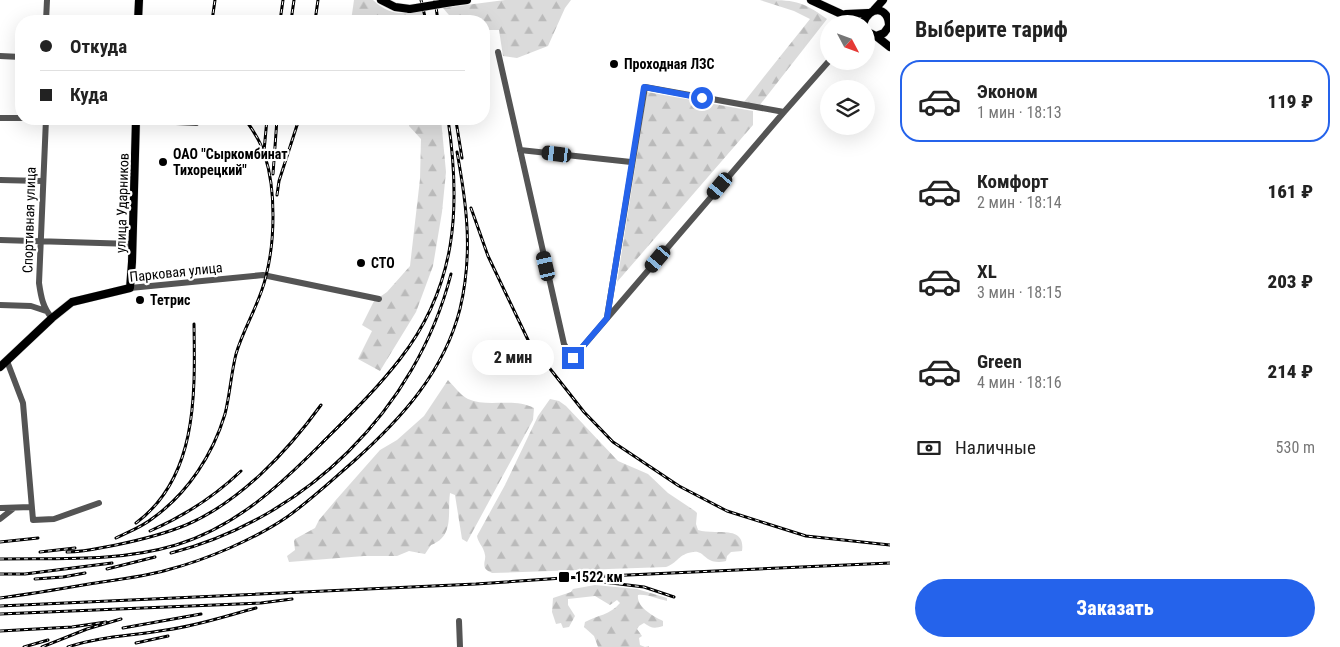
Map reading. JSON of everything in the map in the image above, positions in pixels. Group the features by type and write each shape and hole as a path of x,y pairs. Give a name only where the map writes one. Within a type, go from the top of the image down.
{"main road":[{"path":"138,15 139,0"},
{"path":"381,0 395,8 410,9 467,0"},
{"path":"811,0 843,15"},
{"path":"869,15 883,0"},
{"path":"839,13 850,14 871,11 885,13 890,28 884,33 875,34"},
{"path":"889,22 890,16"},
{"path":"875,37 890,47"},
{"name":"улица Ударников","path":"130,288 136,125"},
{"name":"Парковая улица","path":"0,367 52,318 72,302 130,288"}],"street":[{"path":"46,15 47,0"},
{"path":"498,52 564,344 573,358 821,70"},
{"path":"0,56 15,57"},
{"path":"607,318 644,87 784,112"},
{"path":"0,118 15,118"},
{"name":"Спортивная улица","path":"46,125 39,283 41,299 46,311 52,318"},
{"path":"520,150 631,162"},
{"path":"0,180 42,181"},
{"path":"0,240 133,244"},
{"name":"Парковая улица","path":"130,288 263,275 378,299"},
{"path":"0,304 31,306 46,311"},
{"path":"7,362 23,404 33,520 54,519 98,503"},
{"path":"0,508 31,507"},
{"path":"0,520 14,508"},
{"path":"459,621 460,647"}],"green space":[{"path":"354,0 373,0 385,9 396,13 423,11 423,15 352,15"},
{"path":"505,0 571,0 565,8 548,46 517,58 503,56 499,30 490,30 490,15 449,15 443,8"},
{"path":"760,0 796,2 810,8 821,15 820,28 759,106 744,102 810,19 794,11"},
{"path":"647,92 753,111 753,125 617,282"},
{"path":"442,125 446,172 442,212 433,266 416,312 380,371 358,359 372,331 362,325 374,301 387,292 410,266 420,179 421,139 409,126"},
{"path":"448,380 460,393 476,402 518,403 534,408 533,420 467,542 462,539 455,495 450,493 447,530 444,536 431,545 425,554 409,551 397,556 364,556 289,562 287,556 295,550 295,539 315,528 319,520 380,450 397,440 424,416"},
{"path":"550,399 559,401 566,406 618,461 648,474 668,493 695,511 697,513 696,524 698,530 734,534 742,542 742,551 731,552 727,556 726,561 719,562 709,560 701,553 688,553 666,567 492,573 487,570 484,566 484,552 477,536 505,485 538,416"},
{"path":"595,585 637,589 667,598 667,601 638,595 640,604 651,614 663,621 663,626 657,628 644,623 639,626 637,629 642,636 639,638 640,645 645,647 598,647 594,636 584,627 585,622 616,607 620,603 617,600 610,605 595,596 568,599 568,605 575,616 569,627 563,628 561,623 556,624 552,612 553,598 571,592 573,589"}],"railway":[{"path":"213,15 215,0"},
{"path":"281,15 283,0"},
{"path":"292,15 294,0"},
{"path":"316,15 318,0"},
{"path":"421,0 425,15"},
{"path":"435,0 437,15"},
{"path":"116,538 149,521 166,508 188,485 214,444 225,414 236,354 260,296 269,262 273,232 273,200 269,169 261,146 249,125"},
{"path":"264,151 266,125"},
{"path":"273,174 277,125"},
{"path":"277,195 279,181 297,125"},
{"path":"0,559 111,557 176,545 217,528 236,517 272,490 304,461 362,403 400,359 419,331 433,303 444,274 454,214 454,183 449,125"},
{"path":"457,125 462,158"},
{"path":"0,598 148,575 214,555 245,541 287,517 321,490 371,445 404,411 432,374 453,332 460,309 466,269 467,230 464,192 457,152"},
{"path":"471,208 488,256 529,342 584,412 613,442 679,486 727,511 806,536 890,545"},
{"path":"171,553 220,537 267,514 310,485 348,451 383,413 411,370 434,324 451,274"},
{"path":"136,523 156,504 171,482 182,458 189,432 192,406 194,324"},
{"path":"67,552 98,549 152,536 186,525 206,515 243,489 278,458 321,405"},
{"path":"150,531 198,505 241,471"},
{"path":"0,542 38,538"},
{"path":"40,552 75,548"},
{"path":"107,569 155,557"},
{"path":"0,574 25,574 112,563"},
{"path":"0,606 890,563"},
{"path":"35,579 85,573"},
{"path":"603,582 644,587 674,597"},
{"path":"0,614 261,603 292,599"},
{"path":"68,647 104,638 188,626 256,608"},
{"path":"123,628 201,614"},
{"path":"42,647 87,629 121,619"},
{"path":"0,631 72,627 106,622"},
{"path":"136,643 168,636"},
{"path":"24,647 48,640"}],"place":[{"name":"Проходная ЛЗС","path":"614,64"},
{"name":"ОАО \"Сыркомбинат Тихорецкий\"","path":"163,162"},
{"name":"СТО","path":"361,263"},
{"name":"Тетрис","path":"140,300"},
{"name":"1522 км","path":"564,577"}],"route":[{"path":"573,358 607,318 644,87 702,98"}]}
